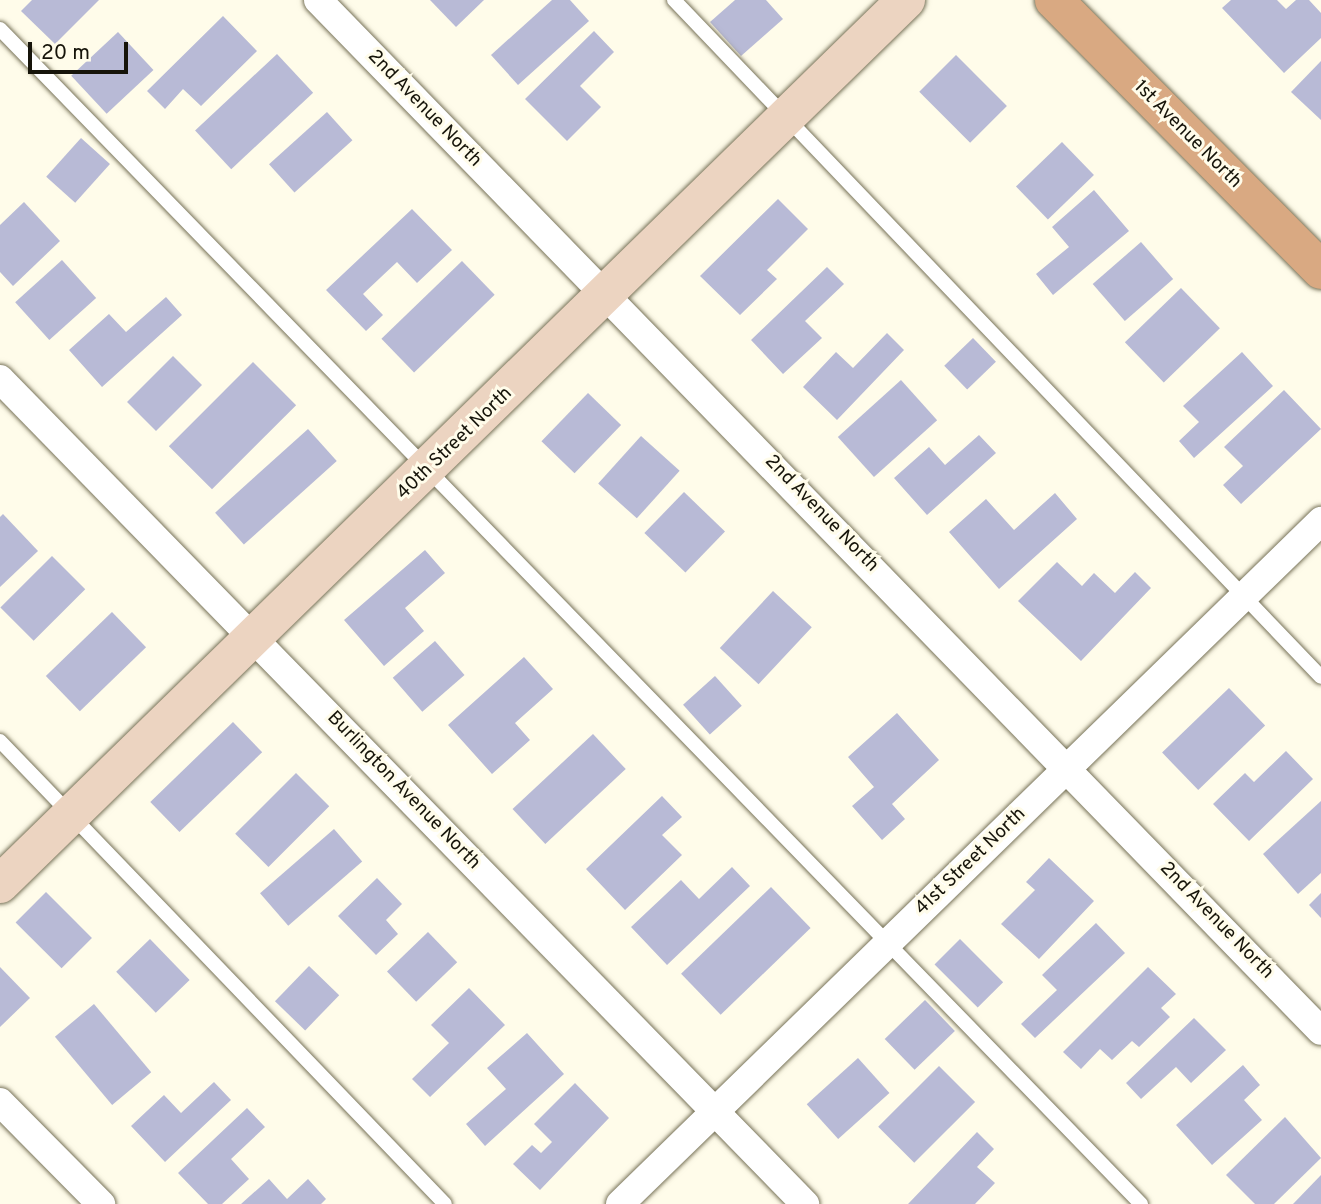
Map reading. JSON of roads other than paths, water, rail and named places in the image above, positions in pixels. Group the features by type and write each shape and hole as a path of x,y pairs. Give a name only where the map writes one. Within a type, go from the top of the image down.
{"main road":[{"name":"1st Avenue North","path":"1054,0 1321,270"}],"street":[{"name":"2nd Avenue North","path":"318,0 1069,766 1321,1031"},
{"name":"40th Street North","path":"0,884 607,296 906,0"},
{"name":"Burlington Avenue North","path":"0,379 805,1204"},
{"name":"41st Street North","path":"620,1204 1321,521"},
{"path":"0,1102 101,1204"}],"lane":[{"path":"674,0 789,117 1321,677"},
{"path":"0,29 1141,1204"},
{"path":"0,741 445,1204"}]}
